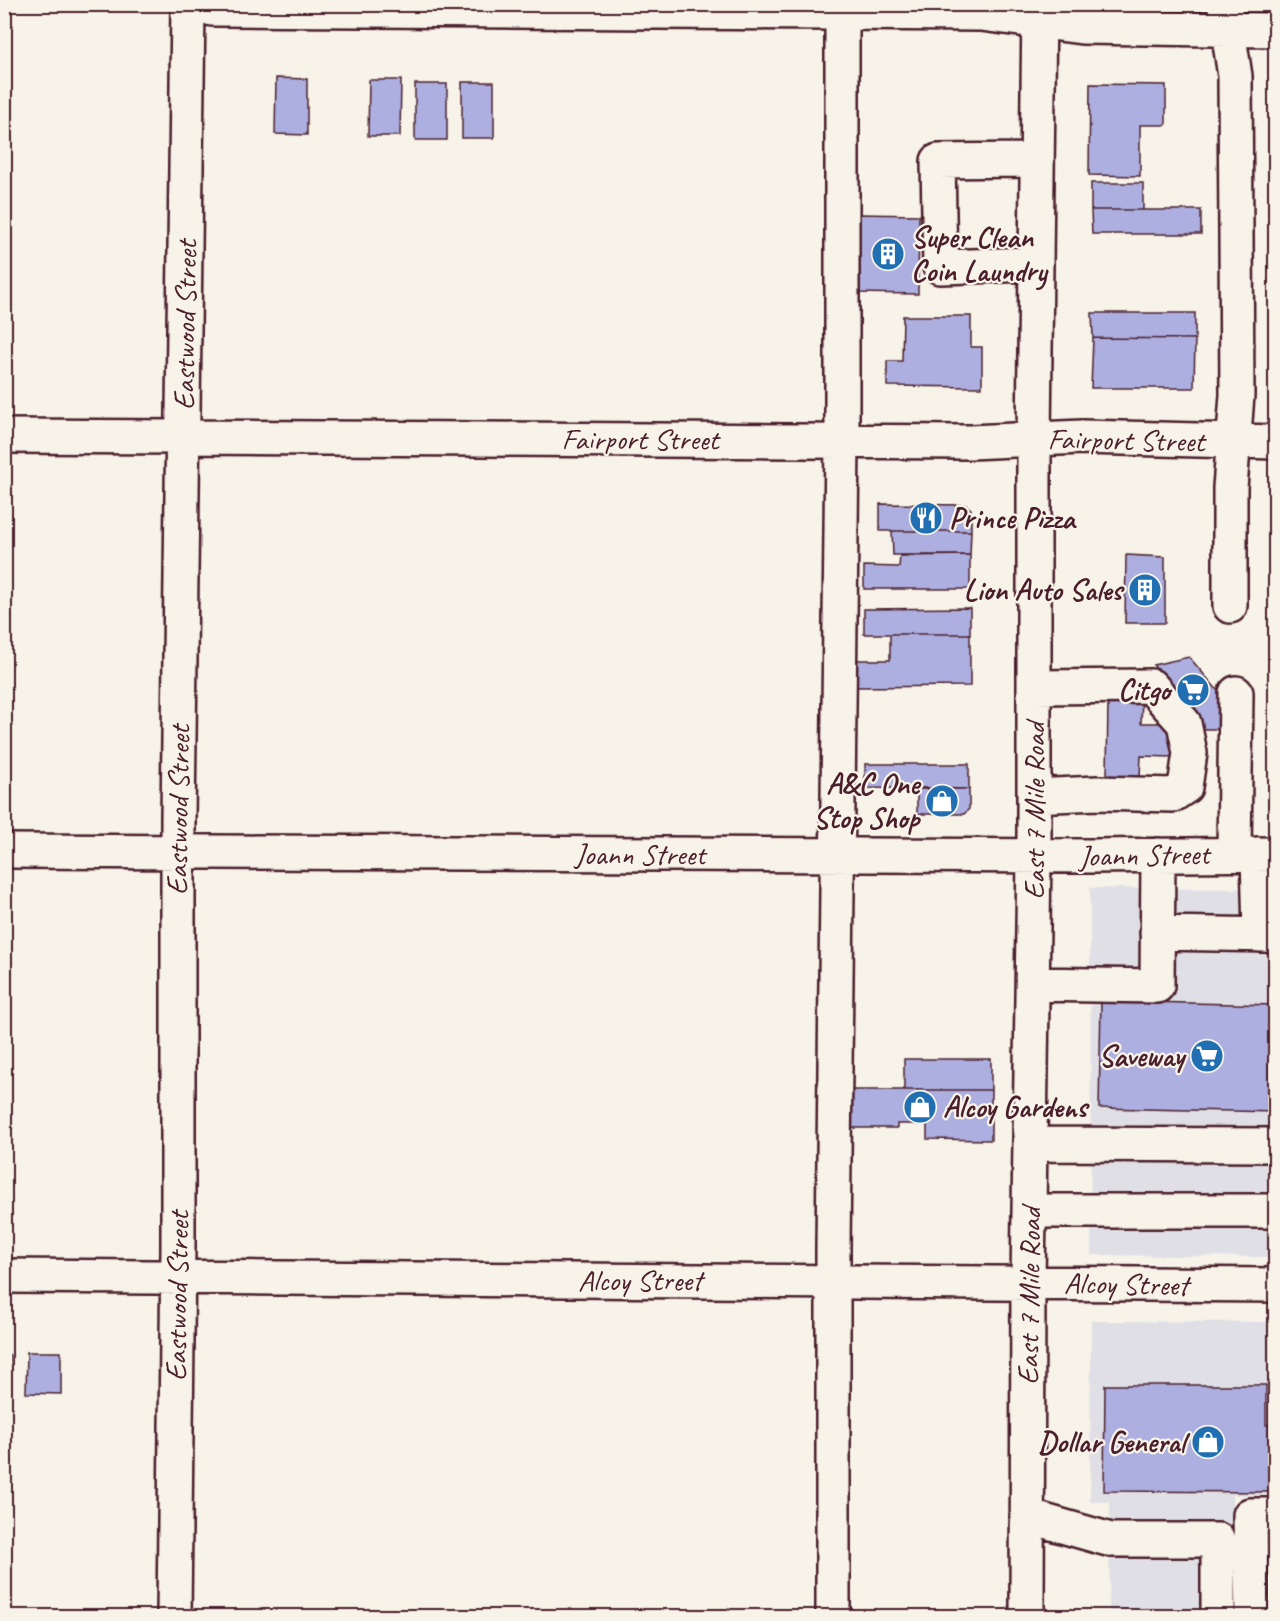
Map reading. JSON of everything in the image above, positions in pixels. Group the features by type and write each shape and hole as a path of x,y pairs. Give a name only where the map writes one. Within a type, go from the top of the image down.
{"street":[{"name":"Eastwood Street","path":"174,1617 178,851 188,4"},
{"path":"200,4 212,9 989,10 1039,14 1082,27 1225,17 1275,30"},
{"path":"833,1617 833,1281 842,441 842,9"},
{"name":"East 7 Mile Road","path":"1027,1617 1028,1283 1034,856 1034,439 1039,14"},
{"path":"1225,17 1235,66 1237,395 1230,488 1230,606"},
{"path":"1036,264 940,267 938,162 1037,160"},
{"name":"Fairport Street","path":"4,436 970,442 1082,437 1275,442"},
{"path":"1034,687 1150,686 1184,723 1190,753 1185,787 1173,795 1097,793 1034,796"},
{"path":"1157,933 1268,935 1236,693"},
{"name":"Joann Street","path":"4,851 1034,856 1256,854"},
{"path":"1033,984 1157,987 1158,855"},
{"path":"1030,1144 1275,1145"},
{"path":"1029,1211 1275,1211"},
{"name":"Alcoy Street","path":"4,1276 1275,1286"},
{"path":"1252,1617 1250,1515 1275,1515"},
{"path":"1027,1516 1111,1540 1218,1540 1218,1617"}],"shaded area":[{"path":"1090,888 1275,889 1275,1257 1091,1255"},
{"path":"1091,1321 1275,1322 1275,1495 1233,1495 1232,1616 1109,1616 1110,1502 1090,1502"}],"building":[{"path":"276,78 307,79 307,135 275,134"},
{"path":"369,80 401,80 400,136 368,136"},
{"path":"462,82 494,82 494,138 462,138"},
{"path":"415,84 447,84 447,140 415,140"},
{"path":"1090,84 1166,85 1166,125 1140,125 1140,176 1089,175"},
{"path":"1091,183 1143,183 1143,210 1091,210"},
{"path":"1091,210 1201,210 1201,234 1092,234"},
{"name":"Super Clean Coin Laundry","path":"857,214 919,215 918,294 856,293"},
{"path":"1092,313 1195,313 1195,339 1093,338"},
{"path":"903,316 971,316 971,347 982,347 982,387 887,386 887,361 902,361"},
{"path":"1093,338 1195,339 1194,388 1091,388"},
{"path":"880,504 966,505 971,509 971,531 880,531"},
{"path":"892,531 971,531 970,555 893,555"},
{"path":"970,555 970,589 864,589 864,566 899,567 900,556"},
{"name":"Lion Auto Sales","path":"1126,555 1165,557 1165,623 1125,623"},
{"path":"970,608 970,634 864,634 864,609"},
{"path":"890,634 970,634 970,686 852,687 853,660 890,660"},
{"path":"1189,657 1219,692 1219,729 1203,729 1197,714 1153,665"},
{"path":"1108,700 1142,700 1141,723 1173,723 1172,757 1141,756 1140,776 1107,776"},
{"path":"865,764 969,764 969,789 865,788"},
{"path":"917,788 969,789 969,809 964,814 917,814"},
{"path":"1101,1001 1276,1005 1276,1112 1099,1108"},
{"path":"904,1059 991,1059 991,1090 904,1090"},
{"name":"Alcoy Gardens","path":"849,1090 991,1090 991,1140 927,1139 927,1124 897,1124 897,1128 849,1128"},
{"path":"27,1352 61,1352 61,1394 26,1393"},
{"path":"4,1355 10,1355 9,1397 4,1397"},
{"path":"1105,1385 1266,1385 1266,1425 1276,1425 1276,1492 1104,1491"}],"place":[{"name":"Super Clean Coin Laundry","path":"888,254"},
{"name":"Prince Pizza","path":"926,518"},
{"name":"Lion Auto Sales","path":"1145,590"},
{"name":"Citgo","path":"1193,690"},
{"name":"A&C One Stop Shop","path":"942,801"},
{"name":"Saveway","path":"1207,1056"},
{"name":"Alcoy Gardens","path":"920,1107"},
{"name":"Dollar General","path":"1208,1442"}]}
